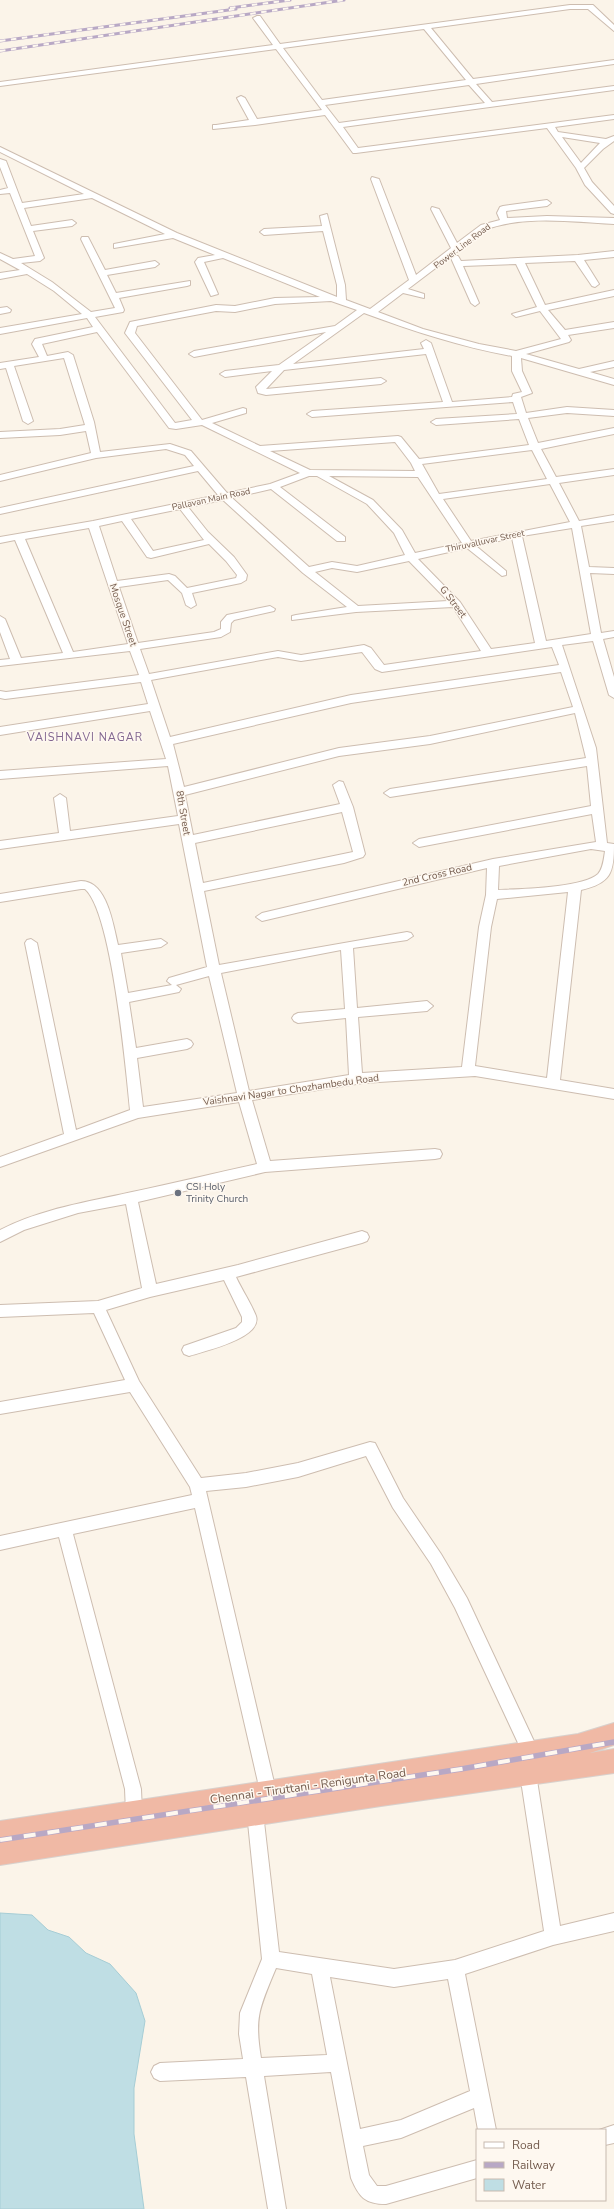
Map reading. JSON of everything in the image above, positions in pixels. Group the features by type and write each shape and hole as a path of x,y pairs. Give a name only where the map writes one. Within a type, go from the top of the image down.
{"highway":[{"name":"Chennai - Tiruttani - Renigunta Road","path":"0,1853 255,1813 530,1763 578,1745 614,1734"},
{"name":"Chennai - Tiruttani - Renigunta Road","path":"0,1833 268,1791 375,1777 530,1763 614,1761"}],"street":[{"path":"0,84 581,6 595,10 614,29"},
{"path":"257,18 356,151 614,117"},
{"path":"426,26 490,105"},
{"path":"320,103 614,62"},
{"path":"336,126 614,88"},
{"path":"242,98 255,122"},
{"path":"216,127 327,112"},
{"path":"549,125 580,168 588,183 614,211"},
{"path":"556,134 605,141 614,138"},
{"path":"580,168 605,141"},
{"path":"0,149 174,235 338,300 420,331 478,347 516,354 614,382"},
{"path":"12,262 40,258 14,190 1,161 20,158"},
{"path":"375,179 414,282"},
{"path":"0,192 14,190"},
{"path":"19,206 93,195"},
{"path":"504,220 501,213 503,209 547,203"},
{"path":"435,209 475,303"},
{"path":"324,216 338,300"},
{"name":"Power Line Road","path":"381,381 266,392 261,390 261,387 281,368 338,327 403,290 454,252 484,227 504,220 614,220"},
{"path":"29,229 72,223"},
{"path":"264,232 327,228"},
{"path":"117,246 174,235"},
{"path":"0,331 88,314 120,310 115,296 85,239"},
{"path":"458,264 520,262 614,254"},
{"path":"214,294 199,262 201,260 225,255"},
{"path":"0,256 28,271 64,295 70,302 88,314 172,426 176,427 201,422 243,411"},
{"path":"578,258 595,284"},
{"path":"516,354 566,340 563,333 543,309 520,262"},
{"path":"102,273 155,264"},
{"path":"0,276 28,271"},
{"path":"115,296 187,283"},
{"path":"403,290 421,296"},
{"path":"516,314 614,293"},
{"path":"201,422 130,333 134,324 216,308 235,309 275,301 338,300"},
{"path":"563,333 614,325"},
{"path":"194,354 338,327"},
{"path":"44,359 37,344 38,341 99,329"},
{"path":"420,331 430,351 449,405"},
{"path":"225,374 430,351"},
{"path":"312,414 449,405 517,398 516,396 527,393 517,372 516,354"},
{"path":"28,421 4,365 68,355 90,427 96,455"},
{"path":"580,372 614,364"},
{"path":"517,398 522,416 535,447 576,524 597,637 614,695"},
{"path":"436,422 522,416 573,409 614,413"},
{"name":"G Street","path":"201,422 258,449 342,485 370,502 398,532 412,558 456,604 487,652"},
{"path":"0,435 60,432 90,427"},
{"path":"416,462 535,447 614,431"},
{"path":"258,449 398,439 416,462 421,474 438,497 468,544 502,573"},
{"path":"0,478 96,455 166,446 188,453 199,468 225,496 307,571 356,609"},
{"path":"0,511 199,468"},
{"path":"438,497 614,472"},
{"name":"Pallavan Main Road","path":"0,540 92,524 273,486 313,473 421,474"},
{"path":"273,486 342,539"},
{"path":"113,585 169,577 173,578 180,588 186,591 238,582 243,578 230,559 211,541 182,505"},
{"path":"125,517 146,550 151,555 211,541"},
{"name":"Thiruvalluvar Street","path":"307,571 332,565 357,569 516,534 614,518"},
{"name":"Mosque Street","path":"92,524 154,707"},
{"path":"516,534 541,644"},
{"path":"19,537 69,656"},
{"path":"584,570 614,571"},
{"path":"186,591 190,605"},
{"path":"296,618 356,609 456,604"},
{"path":"0,663 69,656 216,635 226,630 226,622 231,618 270,609"},
{"path":"0,619 17,662"},
{"path":"0,694 5,696 144,678 278,654 301,658 364,648 369,652 376,665 382,669 614,634"},
{"path":"492,895 575,887 601,878 604,875 610,847 598,809 592,761 578,709 556,642"},
{"path":"166,742 352,699 564,668"},
{"path":"0,731 154,707"},
{"name":"8th Street","path":"154,707 173,762 214,970 244,1096 265,1167"},
{"path":"180,792 339,752 430,740 578,709"},
{"path":"390,793 592,761"},
{"path":"0,775 173,762"},
{"path":"198,888 359,854 347,807 338,785"},
{"path":"60,798 65,836"},
{"path":"188,840 347,807"},
{"path":"419,843 598,809"},
{"path":"0,844 184,819"},
{"name":"2nd Cross Road","path":"262,918 493,863 591,844 610,847"},
{"path":"468,1072 485,927 492,895 493,863"},
{"path":"0,898 88,885 95,891 106,919 114,950 130,1054 137,1113"},
{"path":"553,1084 575,887"},
{"path":"122,999 174,985 214,970 347,945 407,936"},
{"path":"32,943 71,1137"},
{"path":"114,950 160,943"},
{"path":"347,945 356,1079"},
{"path":"298,1018 427,1006"},
{"path":"130,1054 187,1044"},
{"name":"Vaishnavi Nagar to Chozhambedu Road","path":"0,1162 137,1113 356,1079 468,1072 614,1094"},
{"path":"0,1236 20,1226 78,1208 131,1198 265,1167 435,1154"},
{"path":"131,1198 150,1291"},
{"path":"0,1311 98,1307 150,1291 227,1273 362,1237"},
{"path":"189,1350 241,1332 249,1324 249,1317 227,1273"},
{"path":"98,1307 134,1385 199,1492 268,1791"},
{"path":"0,1408 134,1385"},
{"path":"0,1543 64,1528 246,1480 298,1470 370,1448 398,1503 436,1559 462,1603 530,1763 553,1936"},
{"path":"64,1528 133,1789 134,1812"},
{"path":"255,1813 271,1958 249,2013 248,2034 277,2209"},
{"path":"271,1958 394,1978 455,1969 553,1936 614,1922"},
{"path":"320,1966 354,2139 360,2178 365,2187 373,2195 386,2195 476,2169"},
{"path":"455,1969 487,2129"},
{"path":"160,2072 338,2063"},
{"path":"354,2139 401,2129 481,2096"}],"water":[{"path":"0,1913 32,1915 48,1930 69,1937 86,1953 110,1964 136,1993 145,2021 134,2088 134,2134 144,2209 0,2209"}],"railway":[{"path":"230,8 290,0"},
{"path":"0,51 344,0"},
{"path":"0,41 236,9"},
{"path":"0,1840 461,1769 614,1742"}],"place":[{"name":"CSI Holy Trinity Church","path":"178,1193"}],"district":[{"name":"VAISHNAVI NAGAR","path":"85,737"}]}
